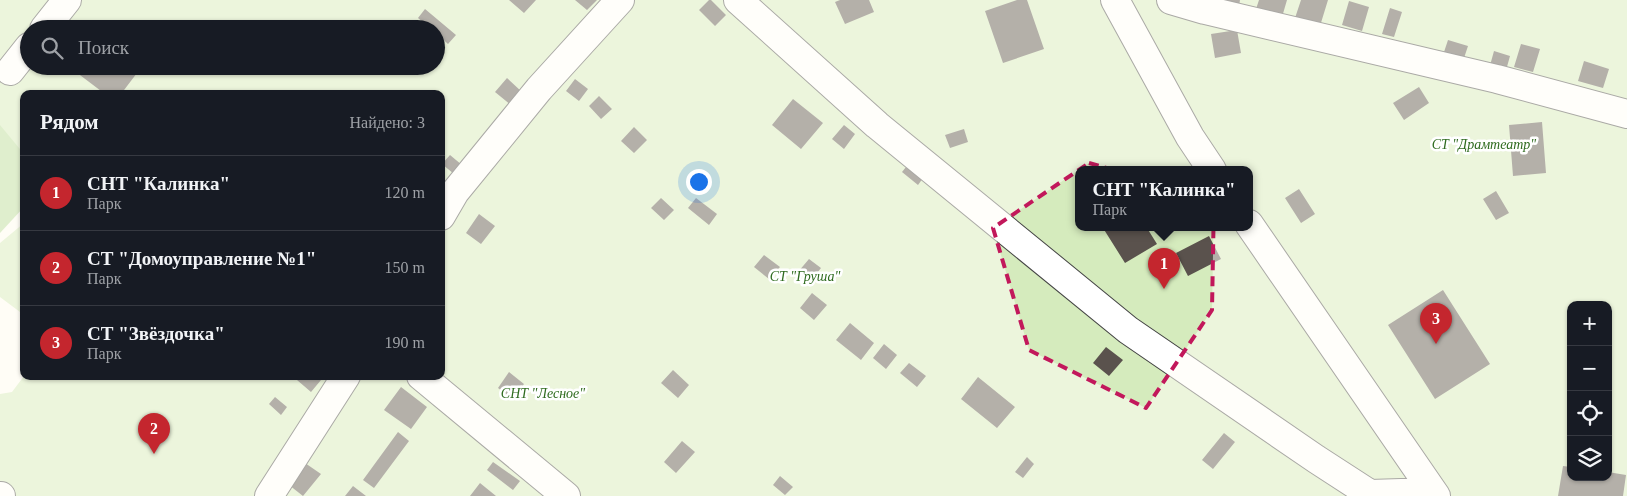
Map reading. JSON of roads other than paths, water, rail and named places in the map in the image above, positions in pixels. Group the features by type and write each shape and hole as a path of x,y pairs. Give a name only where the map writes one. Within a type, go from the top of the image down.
{"street":[{"path":"51,20 67,0"},
{"path":"445,209 455,192 533,96 620,0"},
{"path":"738,0 877,125 1128,330 1316,460 1370,494 1433,495"},
{"path":"1115,0 1190,138 1209,166"},
{"path":"1171,0 1497,79 1627,114"},
{"path":"10,71 20,59"},
{"path":"1253,230 1433,495"},
{"path":"269,496 343,380"},
{"path":"426,380 566,496"}],"place":[{"name":"СНТ \"Калинка\"","path":"1164,289"},
{"name":"СТ \"Звёздочка\"","path":"1436,344"},
{"name":"СТ \"Домоуправление №1\"","path":"154,454"}],"park label":[{"name":"СТ \"Драмтеатр\"","path":"1484,144"},
{"name":"СТ \"Груша\"","path":"805,276"},
{"name":"СНТ \"Лесное\"","path":"543,393"}]}
